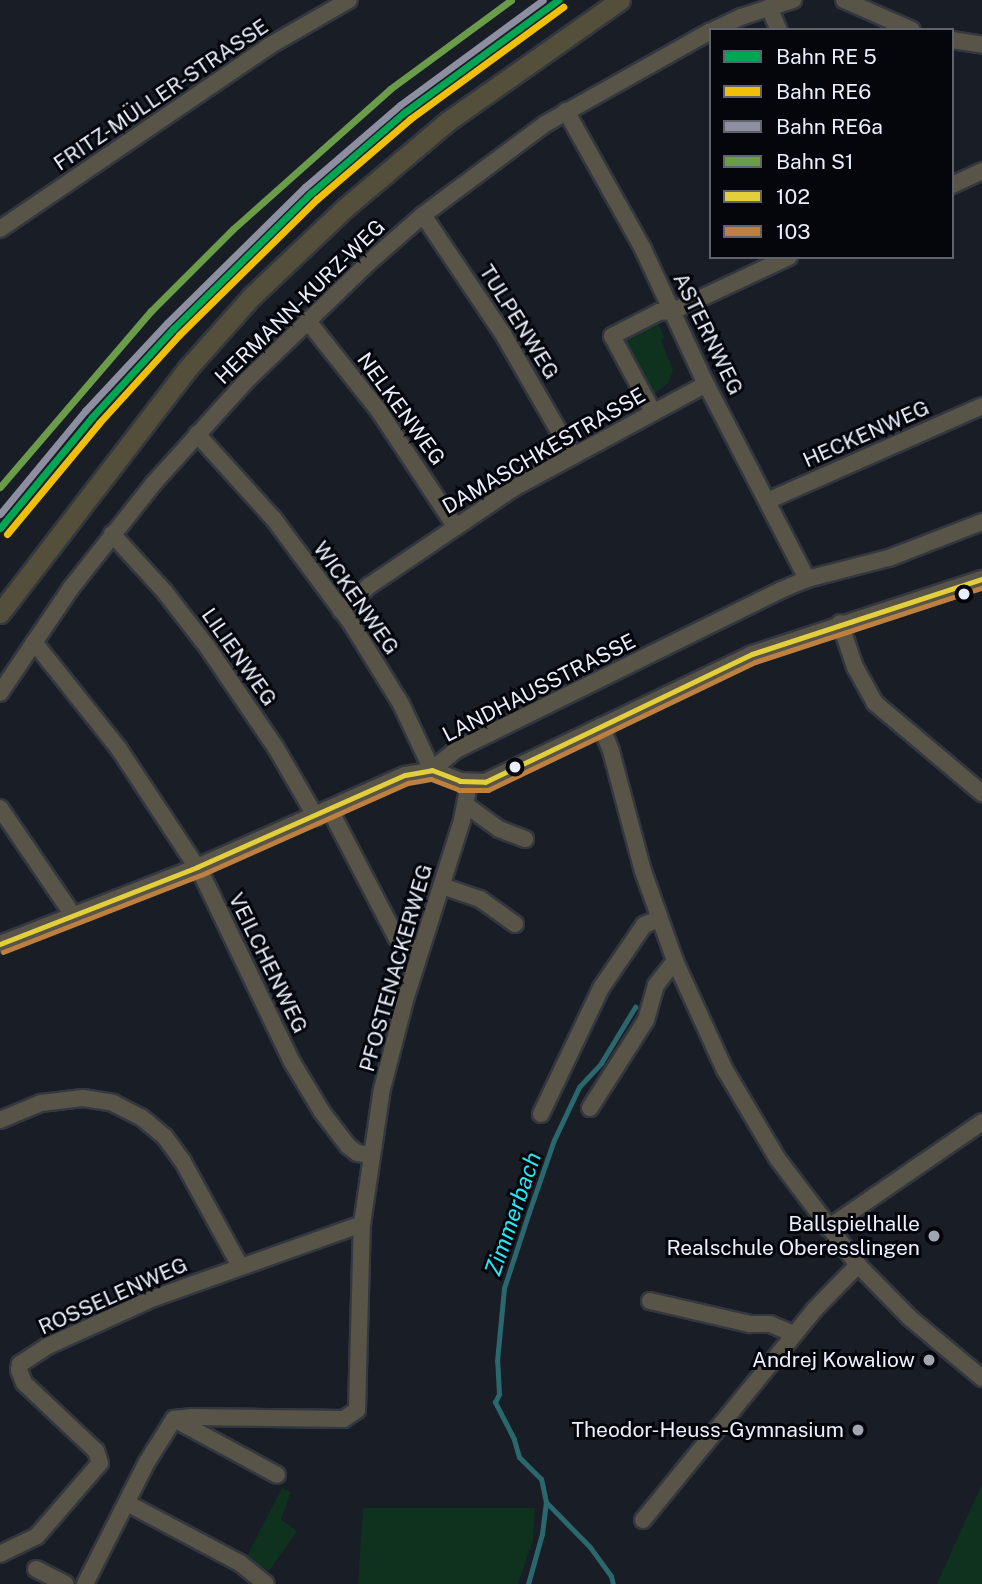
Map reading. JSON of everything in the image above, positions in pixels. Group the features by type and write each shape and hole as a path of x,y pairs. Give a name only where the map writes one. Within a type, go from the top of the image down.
{"main road":[{"path":"0,613 188,368 251,297 337,215 447,121 620,0"}],"street":[{"name":"FRITZ-MÜLLER-STRASSE","path":"0,229 269,46 349,0"},
{"name":"HERMANN-KURZ-WEG","path":"719,28 769,6 793,0"},
{"path":"844,0 907,28"},
{"path":"769,6 778,28"},
{"name":"HERMANN-KURZ-WEG","path":"0,692 112,534 197,434 307,320 423,215 512,147 566,111 709,33"},
{"path":"954,40 982,46"},
{"name":"ASTERNWEG","path":"566,111 602,170 674,311 706,384 807,579"},
{"path":"954,184 982,172"},
{"name":"TULPENWEG","path":"423,215 503,334 572,454"},
{"path":"653,412 612,336 659,312 674,311 785,259"},
{"name":"NELKENWEG","path":"307,320 379,411 455,526"},
{"name":"DAMASCHKESTRASSE","path":"341,611 369,586 455,526 572,454 706,384"},
{"name":"HECKENWEG","path":"767,501 982,406"},
{"name":"WICKENWEG","path":"197,434 273,518 341,611 386,678 432,771"},
{"name":"LANDHAUSSTRASSE","path":"0,944 197,867 405,775 432,771 456,750 807,579 889,558 982,522"},
{"name":"LILIENWEG","path":"112,534 164,591 208,648 323,813 396,937 420,951"},
{"path":"432,771 470,783 485,782 752,654 840,623 982,579"},
{"path":"840,623 855,667 875,703 957,768 982,793"},
{"name":"VEILCHENWEG","path":"34,642 119,749 197,867 305,1084 348,1146 357,1153 371,1155"},
{"path":"601,726 611,751 633,838 659,919 675,961 725,1070 777,1158 858,1265 910,1318 982,1378"},
{"name":"PFOSTENACKERWEG","path":"174,1419 344,1419 352,1415 359,1405 362,1224 371,1155 385,1077 420,951 466,805 470,783"},
{"path":"466,805 499,829 525,839"},
{"path":"0,807 73,915"},
{"path":"442,886 480,899 514,924"},
{"path":"541,1114 601,988 644,925 659,919"},
{"path":"590,1108 646,1020 656,985 675,961"},
{"path":"0,1120 41,1103 83,1098 113,1103 141,1117 165,1137 182,1160 240,1266"},
{"path":"828,1228 982,1122"},
{"name":"ROSSELENWEG","path":"0,1554 37,1536 100,1463 96,1451 24,1383 19,1370 20,1364 48,1346 154,1298 362,1224"},
{"path":"643,1520 794,1334 858,1265"},
{"path":"650,1301 750,1324 770,1324 794,1334"},
{"path":"85,1584 165,1430 174,1419 277,1475"},
{"path":"127,1503 240,1563 266,1584"},
{"path":"36,1569 65,1584"}],"green space":[{"path":"655,318 665,338 661,340 673,370 668,383 650,397 621,338"},
{"path":"982,1484 982,1584 937,1584"},
{"path":"282,1488 291,1492 281,1519 297,1531 269,1571 246,1558"},
{"path":"363,1508 535,1508 533,1540 518,1584 358,1584"}],"waterway":[{"name":"Zimmerbach","path":"613,1584 611,1576 590,1547 546,1502 541,1479 519,1457 514,1439 495,1402 499,1394 497,1361 504,1288 554,1140 579,1087 601,1063 635,1007"},
{"path":"528,1584 542,1534 546,1502"}],"transit line":[{"path":"0,528 92,417 173,329 311,193 405,112 558,0"},
{"name":"102","path":"0,944 197,867 405,775 432,770 460,781 485,782 752,654 982,579"},
{"name":"103","path":"3,952 201,875 408,783 431,779 459,790 488,790 755,662 982,588"}],"rail line":[{"name":"S1","path":"0,487 151,311 233,229 390,89 511,0"},
{"name":"RE6a","path":"0,514 85,411 167,323 305,187 400,105 543,0"},
{"name":"RE6","path":"7,534 99,423 179,335 317,199 410,119 563,7"}],"place":[{"name":"Ballspielhalle Realschule Oberesslingen","path":"934,1236"},
{"name":"Andrej Kowaliow","path":"929,1360"},
{"name":"Theodor-Heuss-Gymnasium","path":"858,1430"}]}
